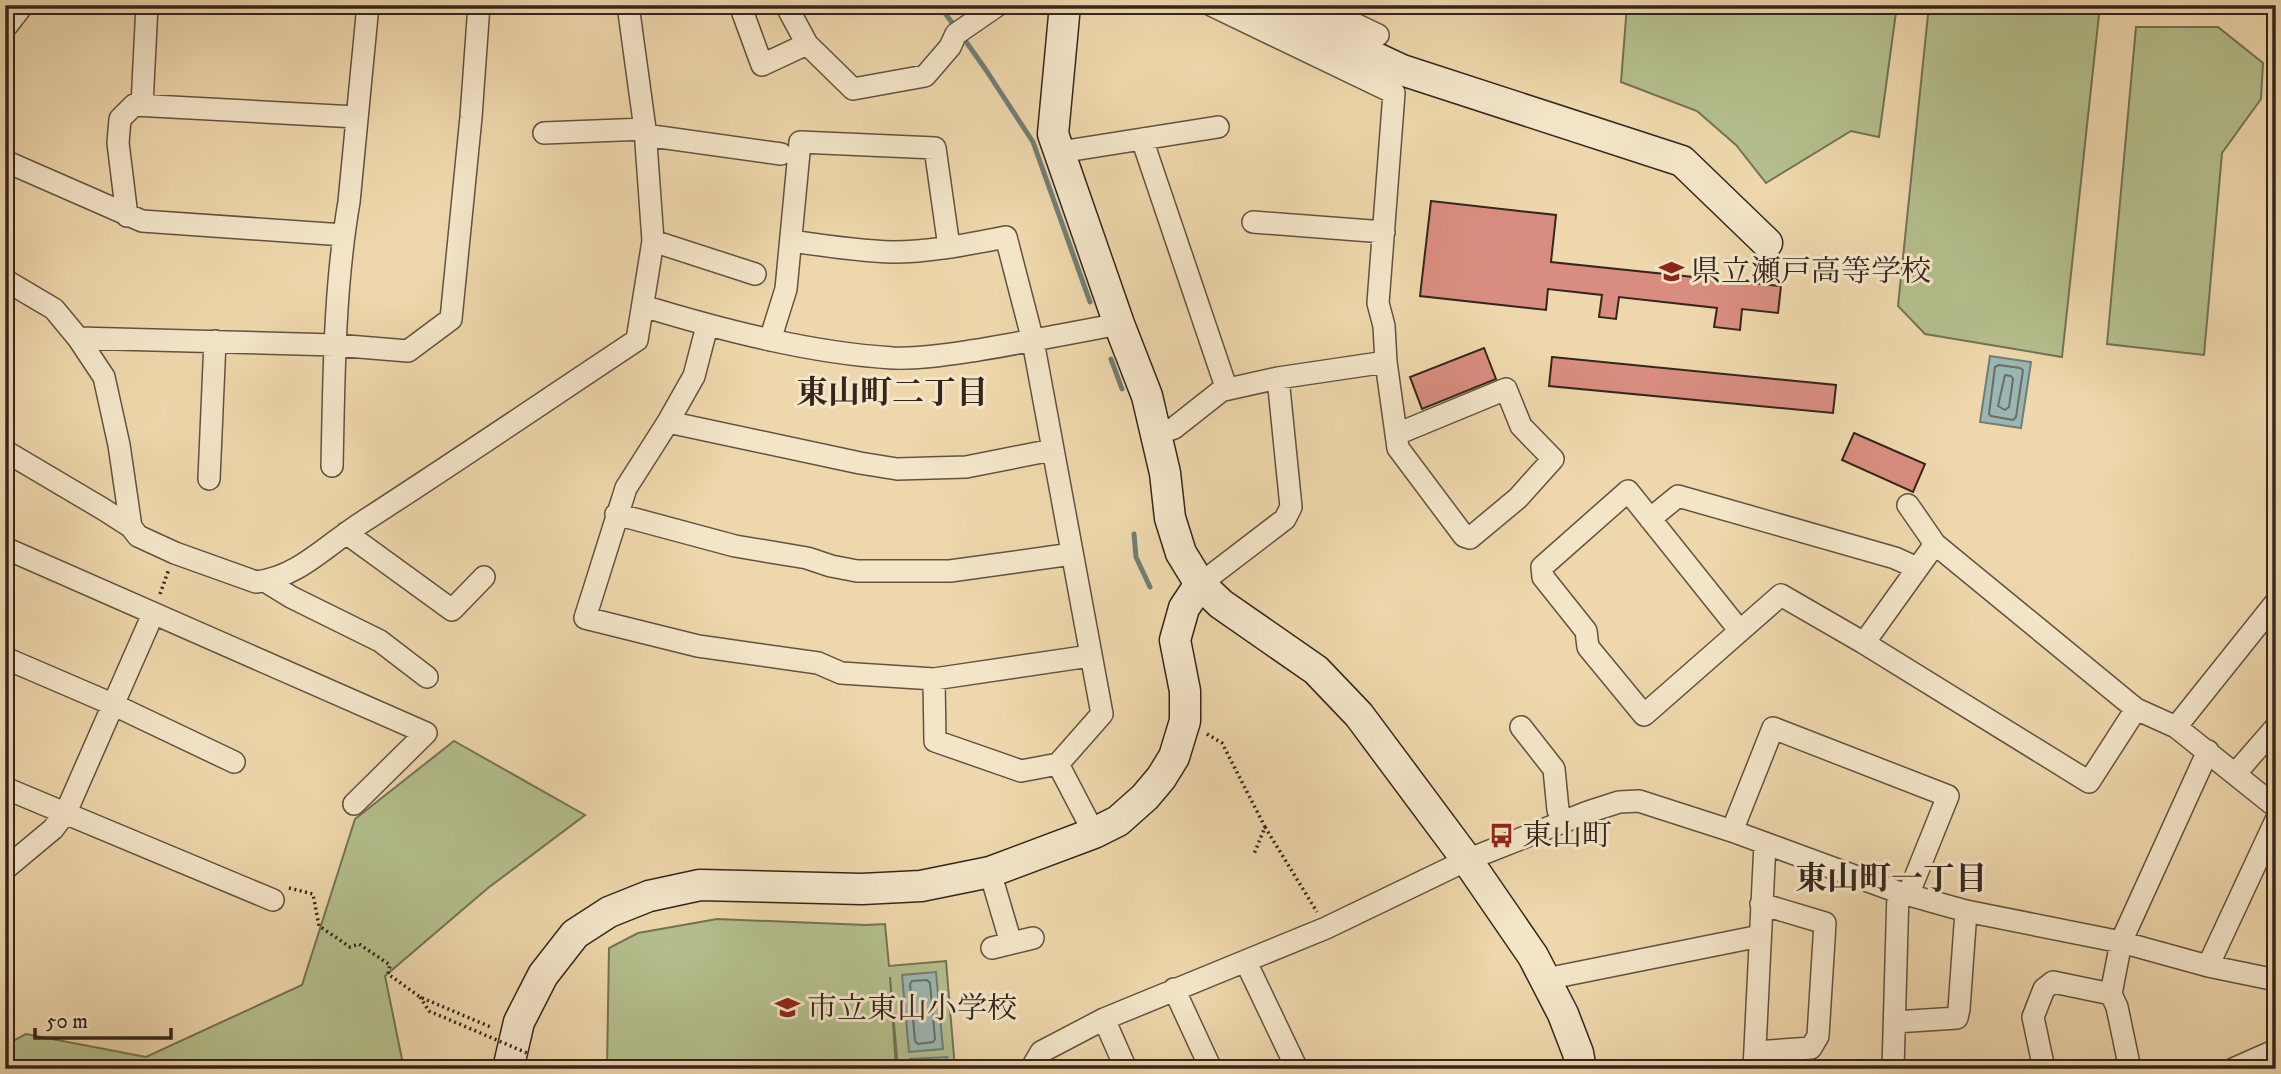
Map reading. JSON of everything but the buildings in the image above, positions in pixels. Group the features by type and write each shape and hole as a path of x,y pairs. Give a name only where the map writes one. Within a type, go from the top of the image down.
{"street":[{"path":"5,28 23,5"},
{"path":"142,105 147,5"},
{"path":"332,466 335,345 368,5"},
{"path":"78,338 335,345 408,351 451,318 479,5"},
{"path":"5,451 131,527 138,536 174,553 256,582 265,582 282,578 637,340 653,241 645,132 628,5"},
{"path":"740,5 762,65 807,44"},
{"path":"786,5 807,44 853,89 925,76 961,30 998,5"},
{"path":"1065,5 1053,134 1147,396 1165,472 1170,518 1181,553 1200,583 1221,604 1316,670 1359,715 1467,860 1533,956 1563,1014 1581,1069"},
{"path":"1211,5 1394,93 1378,303 1384,326 1385,362 1398,449 1467,539 1518,498 1553,459 1521,426 1506,389 1397,434"},
{"path":"1263,5 1402,70 1682,161 1767,243"},
{"path":"1315,5 1378,35"},
{"path":"127,216 118,143 120,119 134,105 356,117"},
{"path":"1060,152 1218,127"},
{"path":"544,133 645,132 781,154"},
{"path":"1142,138 1226,387 1224,390 1278,377 1385,362"},
{"path":"771,340 786,289 800,142 935,148 949,247"},
{"path":"5,162 142,221 344,235"},
{"path":"1252,222 1384,232"},
{"path":"792,241 882,251 949,247 1006,237 1033,341 1102,714 1058,764 1021,771 935,741 934,679"},
{"path":"653,241 755,274"},
{"path":"5,280 54,309 78,338 104,377 119,446 131,527"},
{"path":"643,306 707,326 771,340 894,358 942,355 1119,324"},
{"path":"707,326 694,376 626,488 585,618 698,646 818,663 841,673 934,679 1090,656"},
{"path":"209,479 215,341"},
{"path":"518,1061 519,1022 543,975 575,934 609,912 649,896 700,886 862,889 921,886 990,872 1094,833 1118,821 1161,778 1174,757 1185,721 1185,691 1175,640 1184,608 1200,583 1285,519 1291,508 1278,377"},
{"path":"1156,434 1174,428 1226,387"},
{"path":"668,422 897,469 966,467 1052,450"},
{"path":"1740,631 1628,491 1542,567 1543,577 1586,631 1588,648 1644,715 1740,631 1781,595 2089,782 2136,709"},
{"path":"1650,519 1678,496 1895,558 1917,568"},
{"path":"1908,505 1935,544 2136,709 2176,727 2276,807"},
{"path":"616,514 735,546 807,558 857,571 950,571 1072,554"},
{"path":"346,533 452,610 484,577"},
{"path":"1864,643 1935,544"},
{"path":"5,548 426,733 354,804"},
{"path":"265,582 380,641 427,677"},
{"path":"2176,727 2272,613"},
{"path":"5,869 53,829 66,812 153,614"},
{"path":"5,658 112,704 234,762"},
{"path":"1521,727 1554,769 1558,810 1564,821"},
{"path":"2235,774 2276,727"},
{"path":"1732,831 1773,728 1948,796 1903,893 1893,1069"},
{"path":"2130,1069 2117,1007 2111,994 2121,942 2208,751"},
{"path":"1058,764 1094,833"},
{"path":"5,788 273,900"},
{"path":"1031,1069 1041,1052 1104,1019 1326,928 1467,860 1619,802 1639,801 1732,831 1903,893 1966,911 2121,942 2208,966 2276,980"},
{"path":"2208,966 2276,820"},
{"path":"1761,904 1825,923 1818,1036 1811,1048 1754,1060 1761,904 1765,843"},
{"path":"990,872 1001,946 1033,938"},
{"path":"1895,1023 1957,1018 1966,911"},
{"path":"1546,979 1760,936"},
{"path":"1246,961 1297,1069"},
{"path":"2044,1069 2033,1017 2044,989 2053,982 2111,994"},
{"path":"1174,989 1211,1069"},
{"path":"1104,1019 1126,1069"},
{"path":"2233,1069 2276,1050"}],"path":[{"path":"153,614 174,553"},
{"path":"1185,721 1222,743 1265,827 1326,928"},
{"path":"1254,854 1265,827"},
{"path":"273,900 277,885 313,894 319,926 349,947 359,944 390,965 388,974 420,997 505,1033"},
{"path":"420,997 429,1010 518,1061"}],"green space":[{"path":"1627,5 1897,5 1879,137 1851,131 1766,183 1736,145 1697,111 1621,82"},
{"path":"1929,5 2100,5 2062,357 1925,334 1898,306"},
{"path":"2136,27 2218,27 2263,63 2261,99 2222,153 2204,355 2107,344"},
{"path":"454,741 585,815 488,888 385,976 404,1069 5,1069 5,1045 26,1034 146,1057 302,985 355,819"},
{"path":"717,919 885,924 889,966 946,961 955,1069 898,1069 890,977 896,1069 607,1069 609,948 638,933"}],"water":[{"path":"1990,356 2031,362 2021,428 1980,422"},
{"path":"936,972 943,1049 909,1052 902,975"},
{"path":"947,1057 947,1069 911,1069 910,1059"}],"waterway":[{"path":"939,5 956,28"},
{"path":"962,36 1033,142 1090,302"},
{"path":"1111,359 1122,389"},
{"path":"1134,534 1136,557 1150,587"}],"place":[{"name":"県立瀬戸高等学校","path":"1671,271"},
{"name":"東山町","path":"1502,835"},
{"name":"市立東山小学校","path":"787,1008"}],"district":[{"name":"東山町二丁目","path":"892,392"},
{"name":"東山町一丁目","path":"1891,878"}]}
